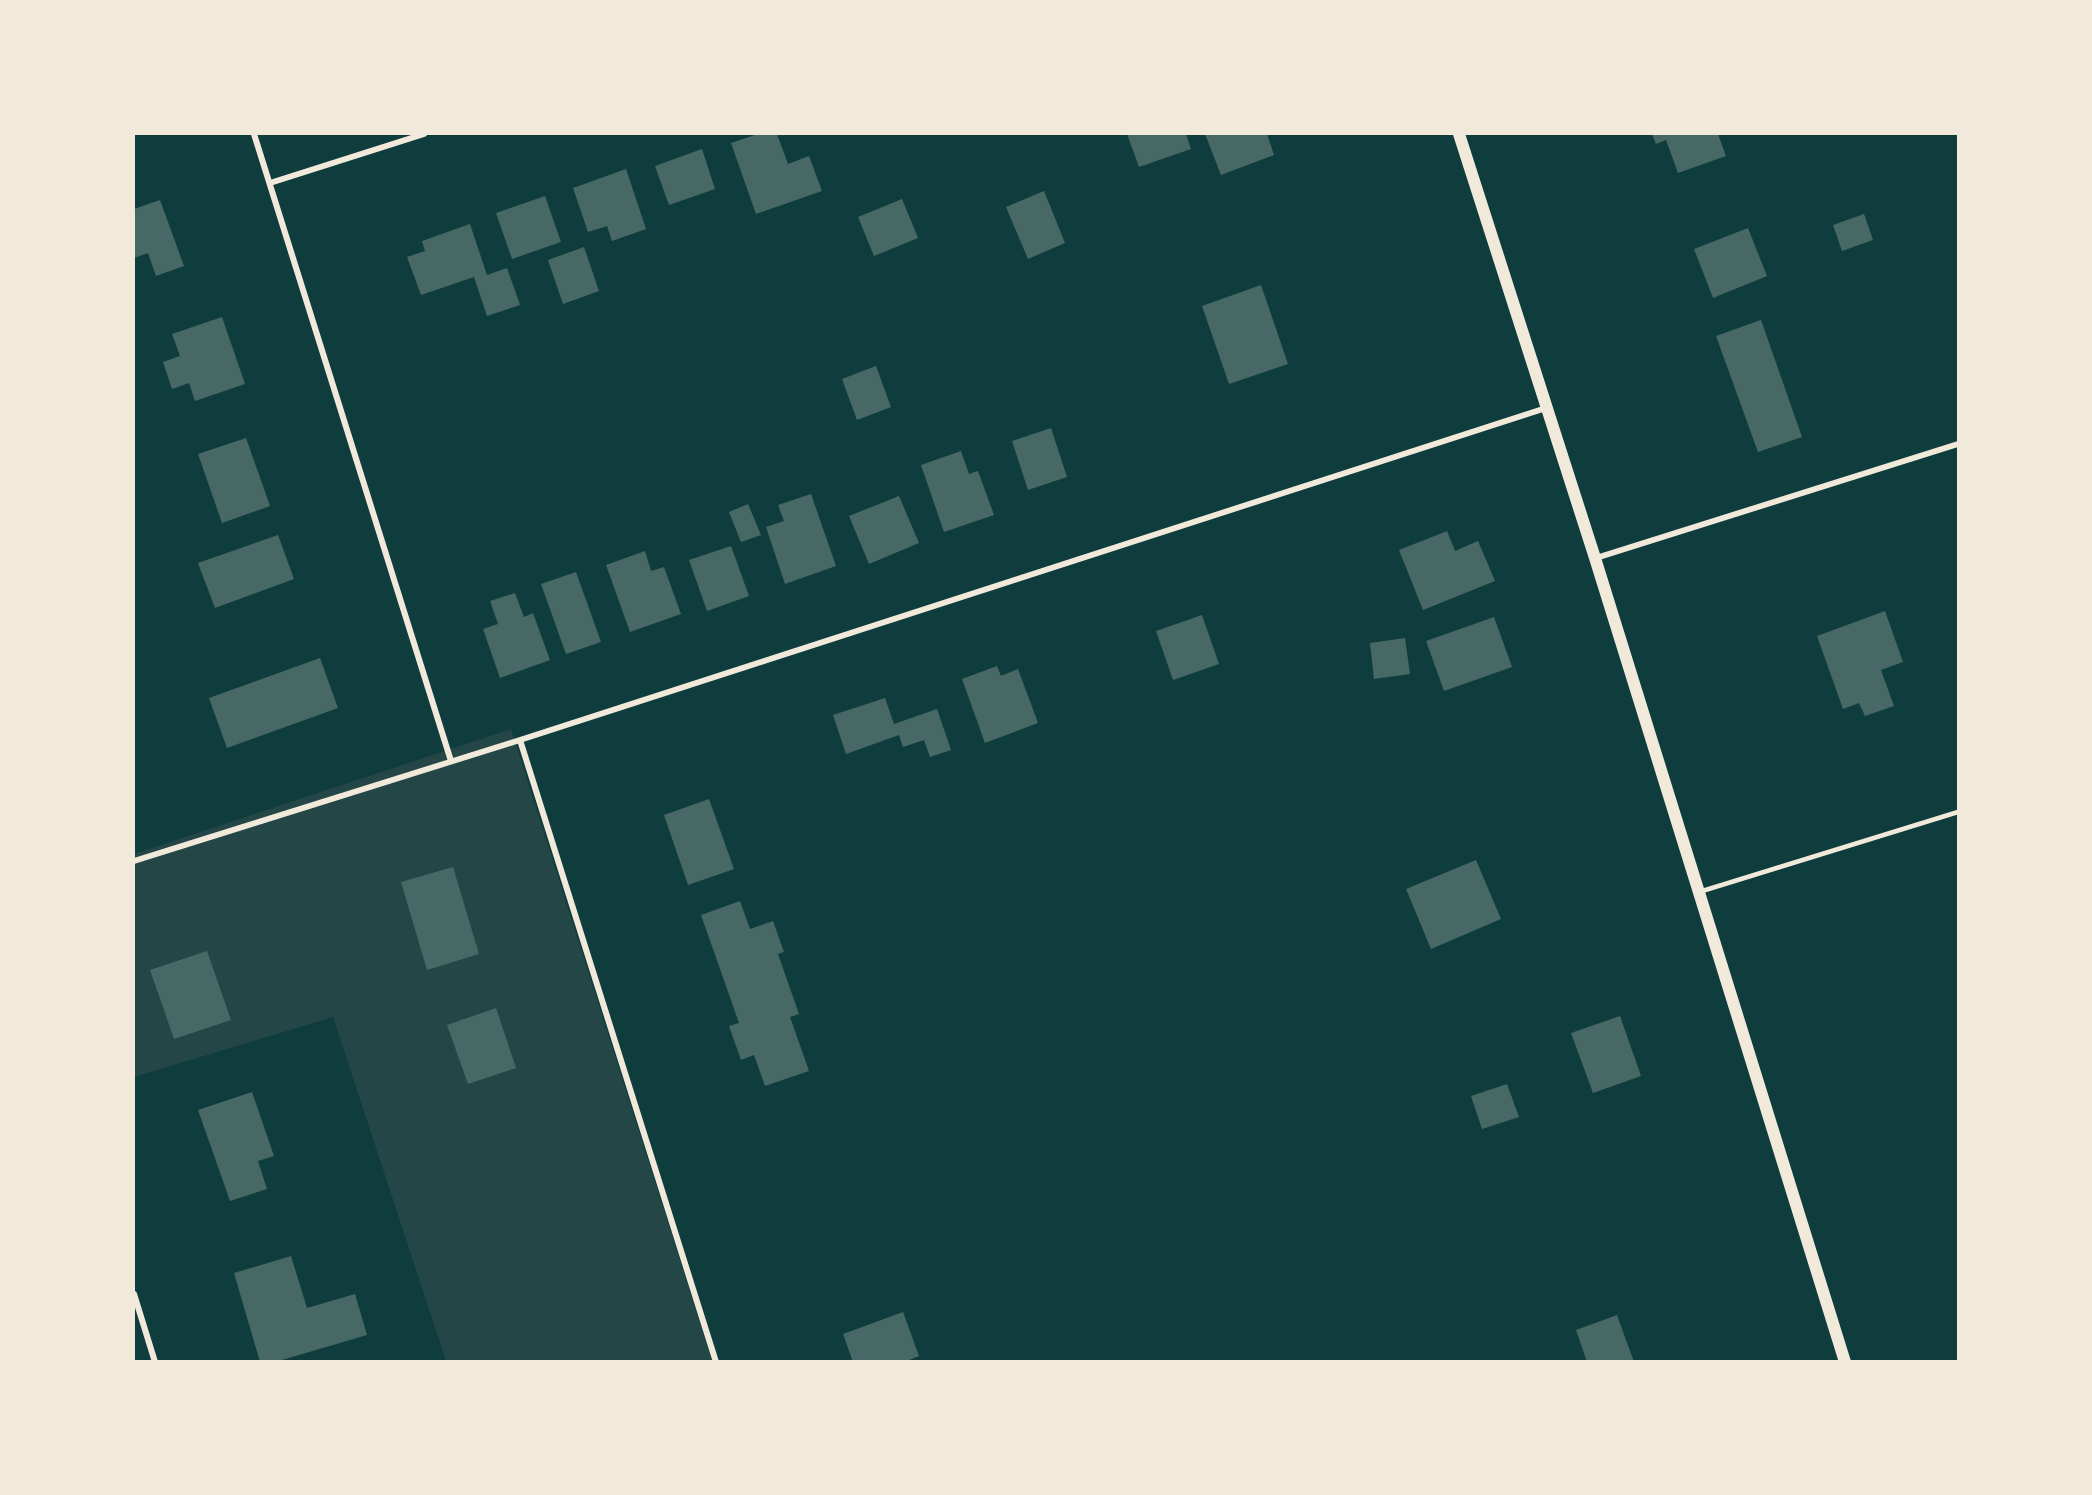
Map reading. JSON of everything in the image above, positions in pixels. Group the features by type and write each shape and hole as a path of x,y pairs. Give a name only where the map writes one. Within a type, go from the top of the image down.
{"main road":[{"path":"1459,134 1595,558 1845,1362"}],"street":[{"path":"254,134 451,761"},
{"path":"270,183 424,134"},
{"path":"134,861 520,740 1546,408"},
{"path":"1595,558 1959,444"},
{"path":"520,740 716,1362"},
{"path":"134,1294 155,1362"}],"lane":[{"path":"1699,892 1959,812"}],"shaded area":[{"path":"511,729 712,1361 446,1361 333,1017 134,1077 134,854"}],"building":[{"path":"758,134 777,134 788,164 809,156 822,191 756,214 731,143"},
{"path":"1127,134 1186,134 1191,149 1139,167"},
{"path":"1205,134 1267,134 1274,155 1221,175"},
{"path":"1652,134 1718,134 1726,156 1678,173 1666,140 1656,144"},
{"path":"702,149 715,189 669,205 655,166"},
{"path":"626,169 646,229 612,241 607,226 588,232 573,188"},
{"path":"1044,191 1065,243 1028,259 1006,207"},
{"path":"545,196 561,242 512,259 496,213"},
{"path":"902,199 918,238 874,256 858,217"},
{"path":"160,200 184,266 156,276 148,253 134,258 134,209"},
{"path":"1864,214 1873,240 1842,251 1833,225"},
{"path":"470,224 487,275 507,268 520,305 487,316 474,277 421,295 407,257 425,251 422,241"},
{"path":"1748,228 1767,276 1713,298 1694,249"},
{"path":"584,247 599,291 563,304 548,260"},
{"path":"1261,285 1288,364 1229,384 1202,306"},
{"path":"222,317 245,384 195,401 189,383 172,389 163,362 180,356 172,334"},
{"path":"1761,320 1802,437 1758,452 1716,336"},
{"path":"876,366 891,407 857,420 842,379"},
{"path":"1051,428 1067,477 1028,490 1012,441"},
{"path":"246,438 270,506 222,523 198,454"},
{"path":"961,451 969,474 978,471 994,515 944,532 921,465"},
{"path":"811,494 836,566 785,584 766,527 784,521 778,505"},
{"path":"899,496 919,543 869,564 849,516"},
{"path":"748,504 761,535 741,542 729,512"},
{"path":"1447,531 1455,551 1478,541 1495,581 1423,610 1399,550"},
{"path":"278,535 294,579 215,608 198,563"},
{"path":"731,546 749,596 707,611 689,560"},
{"path":"645,551 651,571 664,567 681,614 630,632 606,565"},
{"path":"576,572 601,642 566,654 541,584"},
{"path":"515,593 524,617 533,613 550,660 500,678 483,629 498,624 490,601"},
{"path":"1885,611 1903,662 1881,670 1894,706 1865,716 1859,703 1843,709 1817,636"},
{"path":"1202,615 1219,664 1173,680 1156,631"},
{"path":"1494,617 1512,667 1444,691 1426,641"},
{"path":"1405,638 1410,674 1374,679 1370,643"},
{"path":"320,658 338,708 227,748 209,698"},
{"path":"997,666 1001,676 1018,669 1038,723 985,743 962,679"},
{"path":"885,698 894,724 937,709 951,750 930,757 924,740 903,747 899,735 846,754 833,715"},
{"path":"709,799 734,869 688,885 664,815"},
{"path":"1476,860 1501,919 1431,949 1406,889"},
{"path":"453,867 479,954 427,970 401,882"},
{"path":"740,901 750,929 773,921 784,952 778,954 799,1014 790,1017 809,1071 765,1086 754,1055 741,1060 729,1026 739,1023 701,915"},
{"path":"207,951 231,1020 174,1039 150,970"},
{"path":"496,1008 516,1068 468,1084 447,1025"},
{"path":"1620,1016 1641,1076 1593,1093 1571,1033"},
{"path":"1507,1084 1519,1117 1482,1129 1471,1096"},
{"path":"252,1092 274,1156 258,1161 267,1189 230,1201 198,1110"},
{"path":"291,1256 307,1308 355,1294 367,1335 275,1362 260,1362 234,1273"},
{"path":"903,1312 919,1356 904,1362 853,1362 843,1334"},
{"path":"1617,1315 1634,1362 1587,1362 1576,1330"}]}
